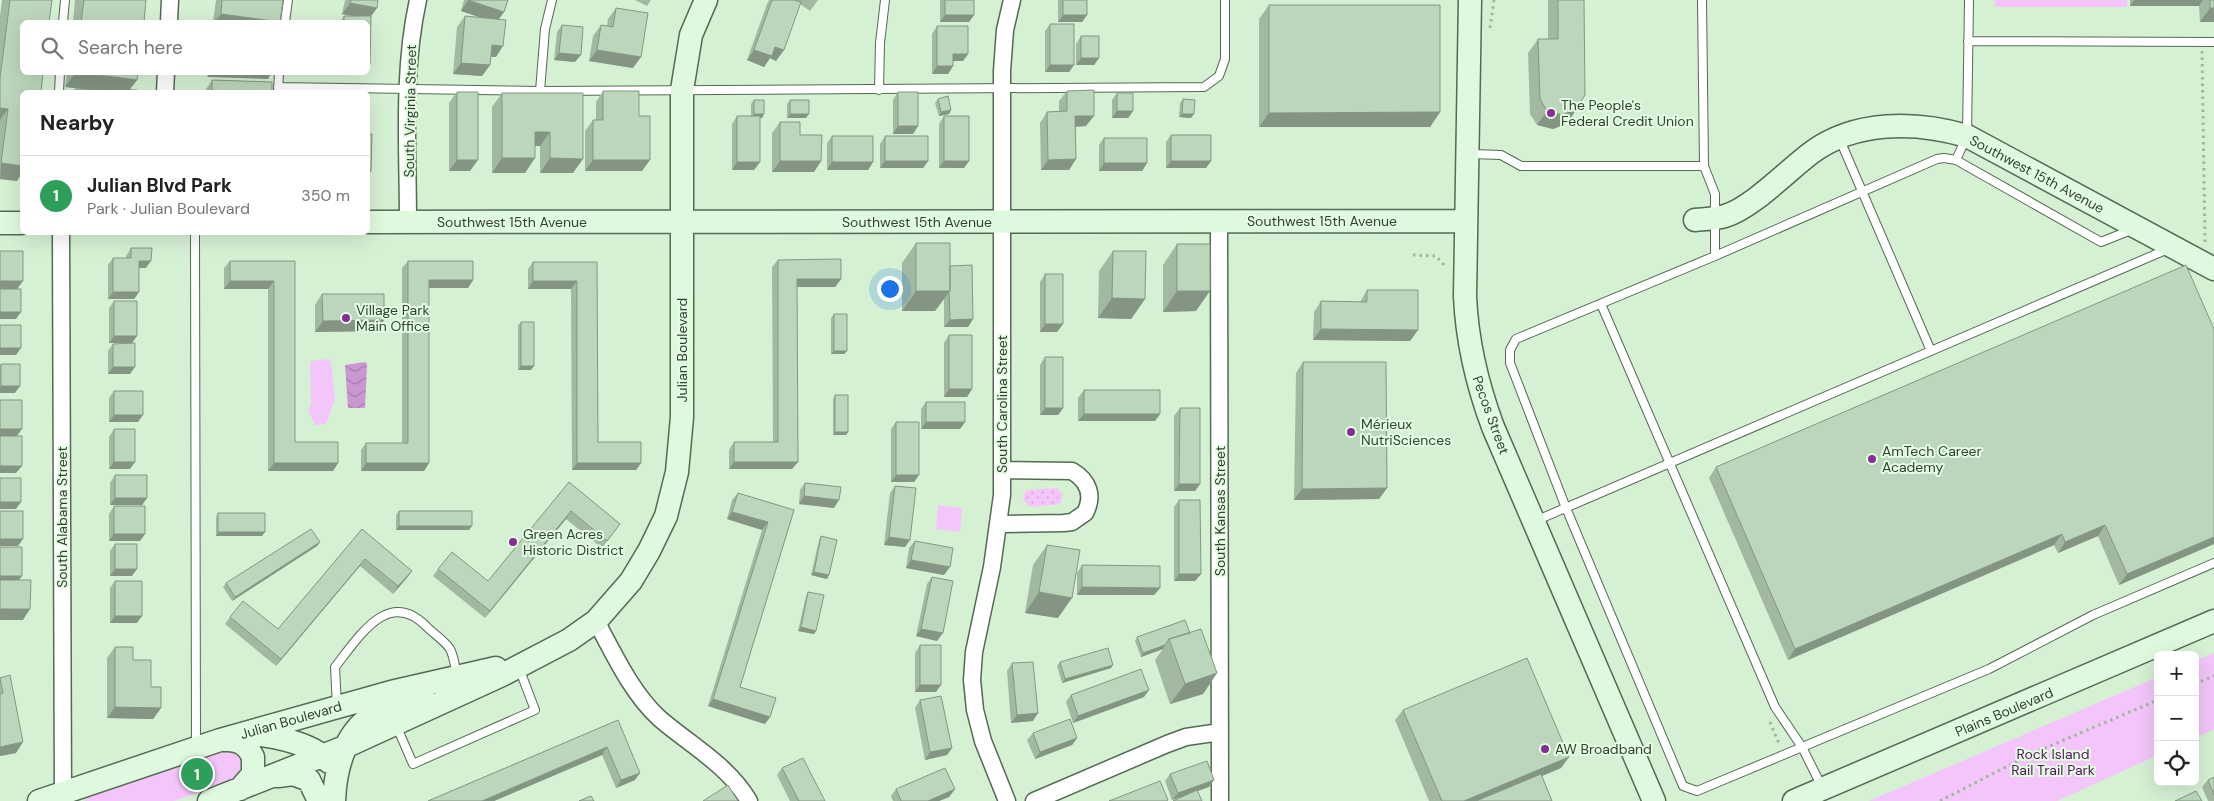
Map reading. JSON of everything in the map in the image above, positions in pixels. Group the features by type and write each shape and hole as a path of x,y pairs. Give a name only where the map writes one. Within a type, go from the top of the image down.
{"street":[{"path":"169,20 170,0"},
{"name":"South Virginia Street","path":"408,222 409,90 412,30 418,0"},
{"name":"Julian Boulevard","path":"209,801 324,756 395,725 569,640 596,621 616,602 631,581 649,551 666,516 677,472 682,417 682,90 691,35 706,0"},
{"name":"South Carolina Street","path":"1008,801 983,741 975,710 972,680 974,652 1000,524 1003,470 1002,89 1006,30 1012,0"},
{"name":"Pecos Street","path":"1470,0 1466,154 1466,325 1475,374 1493,427 1654,801"},
{"path":"165,90 166,75"},
{"name":"Southwest 15th Avenue","path":"1705,219 1742,208 1812,152 1838,136 1880,127 1912,126 1943,129 1967,136 2214,269"},
{"name":"Southwest 15th Avenue","path":"370,222 1466,221"},
{"path":"0,222 20,222"},
{"name":"South Kansas Street","path":"1218,222 1220,801"},
{"name":"South Alabama Street","path":"61,235 63,797"},
{"path":"1000,524 1072,522 1085,514 1090,496 1088,486 1082,477 1072,471 1003,470"},
{"path":"596,621 627,678 658,716 722,768 738,784 749,801"},
{"name":"Plains Boulevard","path":"1794,801 2214,621"},
{"name":"Julian Boulevard","path":"39,801 63,797 196,748 229,738 337,708 513,664 546,651"},
{"path":"334,792 338,765 347,746 362,723 374,715 427,696 455,678"},
{"path":"1034,801 1186,736 1220,732"},
{"path":"229,738 257,735 285,740 324,756 333,768 334,792"},
{"path":"229,738 238,741 250,750 254,757 253,774 240,789"},
{"path":"270,777 293,774 304,776 312,784 319,801"}],"lane":[{"path":"63,20 66,0"},
{"path":"285,20 288,0"},
{"path":"540,91 544,29 552,0"},
{"path":"879,90 880,43 885,0"},
{"path":"279,75 278,90 879,90 1204,87 1219,76 1225,59 1226,0"},
{"path":"1702,0 1704,166 1715,194 1705,219 1715,256"},
{"path":"1956,160 1967,136 1969,0"},
{"path":"1968,41 2214,42"},
{"path":"59,90 60,75"},
{"path":"1838,136 1931,351"},
{"path":"1466,154 1500,155 1521,166 1704,166"},
{"path":"2136,228 2101,242 1956,160 1936,159 1715,256 1516,339 1510,350 1510,363 1566,508 1683,786 1697,790 1988,669 2093,616 2214,563"},
{"path":"195,235 196,748"},
{"path":"1534,522 2172,247"},
{"path":"1601,304 1775,707 1802,747 1823,788"},
{"path":"337,708 336,667 368,627 381,617 393,612 415,614 450,649 455,678"},
{"path":"395,725 412,764 535,710 518,666"}],"path":[{"path":"2202,42 2205,243"},
{"path":"1414,255 1436,256 1444,266"},
{"path":"2199,682 2214,676"},
{"path":"1940,801 2031,754 2154,702"},
{"path":"1768,718 1783,755"}],"green space":[{"path":"1995,0 2127,0 2127,7 1995,7"},
{"path":"329,359 335,399 326,424 315,425 308,410 311,404 310,364 311,361"},
{"path":"1057,488 1063,494 1060,504 1030,507 1024,501 1023,496 1027,490"},
{"path":"938,505 962,508 960,532 936,529"},
{"path":"2214,653 2214,729 2199,736 2199,696 2199,659"},
{"name":"Rock Island Rail Trail Park","path":"2154,679 2154,757 2057,801 1869,801"},
{"path":"223,750 238,754 242,761 242,773 239,779 174,801 84,801 90,796"}],"water":[{"path":"365,362 367,364 365,408 348,408 345,365"}],"building":[{"path":"10,0 52,0 49,20 20,20 20,75 43,75 41,90 20,90 20,166 1,163 8,109 0,108 0,78"},
{"path":"84,0 146,0 144,20 81,20"},
{"path":"222,0 283,0 280,20 265,20 221,14"},
{"path":"351,0 378,0 377,8 350,3"},
{"path":"468,0 508,0 504,12"},
{"path":"772,0 794,0 801,2 784,50 775,47 772,56 754,50"},
{"path":"945,0 974,0 974,15 945,15"},
{"path":"1063,0 1087,0 1087,15 1063,15"},
{"path":"1558,0 1584,0 1585,95 1577,108 1563,115 1547,111 1540,99 1538,39 1558,39"},
{"path":"2210,0 2214,0 2214,8 2210,8"},
{"path":"1269,5 1440,5 1440,112 1269,113"},
{"path":"616,8 648,13 641,57 597,50 601,25 613,27"},
{"path":"344,16 371,16 370,64 370,20 344,20"},
{"path":"465,16 506,20 503,46 492,45 490,65 461,63"},
{"path":"1050,24 1074,24 1074,65 1050,65"},
{"path":"562,25 583,27 581,55 559,53"},
{"path":"937,26 968,26 968,54 953,54 953,66 937,66"},
{"path":"1081,36 1099,36 1099,58 1081,58"},
{"path":"98,75 138,75 137,80"},
{"path":"212,80 272,82 272,90 212,90"},
{"path":"75,89 137,90 75,90"},
{"path":"1094,90 1094,116 1075,116 1076,159 1048,160 1047,112 1067,111 1067,91"},
{"path":"603,91 639,91 639,116 650,116 650,160 593,160 593,120 603,120"},
{"path":"457,92 478,92 478,160 457,160"},
{"path":"898,92 918,92 918,126 898,126"},
{"path":"502,93 583,93 583,159 550,158 550,132 535,132 535,158 502,158"},
{"path":"1117,93 1133,93 1133,111 1117,111"},
{"path":"948,96 951,110 941,112 938,99"},
{"path":"1183,99 1195,100 1194,114 1182,114"},
{"path":"754,100 764,100 764,114 754,114"},
{"path":"790,100 809,100 809,114 790,114"},
{"path":"737,116 760,116 760,162 737,162"},
{"path":"944,116 969,116 969,161 944,161"},
{"path":"780,122 800,122 800,135 822,135 821,161 780,161"},
{"path":"370,134 372,134 371,171"},
{"path":"1171,135 1211,135 1211,161 1171,161"},
{"path":"832,136 873,136 873,162 832,162"},
{"path":"885,136 928,136 928,161 885,161"},
{"path":"1104,138 1147,138 1147,163 1104,163"},
{"path":"916,243 950,243 950,291 916,291"},
{"path":"1177,244 1210,244 1210,291 1177,291"},
{"path":"131,248 152,248 151,261 139,261 139,292 113,292 113,258 131,258"},
{"path":"0,251 23,251 23,281 0,281"},
{"path":"1113,251 1146,251 1145,299 1112,298"},
{"path":"841,259 841,279 797,279 798,462 734,462 734,442 778,442 778,260"},
{"path":"230,261 295,261 295,442 338,442 338,463 274,463 274,281 230,281"},
{"path":"408,261 473,261 473,280 429,280 429,463 366,463 366,443 408,443"},
{"path":"533,262 597,262 598,442 641,442 641,463 577,463 577,281 533,281"},
{"path":"972,265 973,319 950,320 950,266"},
{"path":"2186,265 2214,329 2214,537 2127,574 2105,525 2065,542 2062,534 1795,649 1716,467"},
{"path":"1045,274 1063,274 1063,324 1045,324"},
{"path":"0,289 21,289 21,312 0,312"},
{"path":"1367,290 1418,290 1418,330 1321,329 1321,301 1367,302"},
{"path":"322,294 384,294 384,320 323,321"},
{"path":"114,301 137,301 137,336 114,336"},
{"path":"834,314 847,314 847,351 834,351"},
{"path":"521,322 534,322 534,366 521,366"},
{"path":"0,325 21,325 21,348 0,348"},
{"path":"949,335 972,335 972,389 949,389"},
{"path":"135,343 135,367 113,367 113,344"},
{"path":"1045,357 1063,357 1063,408 1045,408"},
{"path":"1303,362 1386,362 1387,488 1302,489"},
{"path":"1,364 20,364 20,386 1,386"},
{"path":"1084,390 1160,390 1160,414 1084,414"},
{"path":"114,391 143,391 143,415 114,415"},
{"path":"835,395 848,395 848,432 835,432"},
{"path":"0,400 22,400 22,429 0,429"},
{"path":"926,402 965,402 965,422 926,422"},
{"path":"1180,408 1200,408 1200,484 1179,484"},
{"path":"896,422 919,422 919,475 896,475"},
{"path":"114,429 135,429 135,462 114,462"},
{"path":"0,436 22,436 22,466 0,466"},
{"path":"115,475 147,475 147,498 115,498"},
{"path":"0,478 21,478 21,502 0,502"},
{"path":"569,482 620,524 607,541 571,511 490,611 438,569 452,552 488,581"},
{"path":"805,483 841,487 839,500 804,496"},
{"path":"895,486 916,488 910,540 889,537"},
{"path":"738,493 794,510 740,687 776,698 770,717 713,699 768,522 732,512"},
{"path":"1179,500 1200,500 1201,574 1179,574"},
{"path":"114,506 145,506 145,534 114,534"},
{"path":"0,511 23,511 23,539 0,539"},
{"path":"399,511 472,511 472,526 399,526"},
{"path":"218,513 265,513 265,532 218,532"},
{"path":"311,529 320,542 235,597 226,583"},
{"path":"362,529 412,571 398,586 365,559 281,659 230,617 243,601 278,629"},
{"path":"821,536 837,540 829,575 814,572"},
{"path":"915,541 953,548 950,567 911,560"},
{"path":"115,544 137,544 137,569 115,569"},
{"path":"1047,545 1080,550 1072,598 1039,592"},
{"path":"0,547 22,547 22,576 0,576"},
{"path":"1082,565 1160,566 1160,588 1082,587"},
{"path":"932,577 953,581 943,633 921,629"},
{"path":"0,580 31,580 30,609 0,609"},
{"path":"115,581 142,581 142,616 115,616"},
{"path":"808,592 824,595 816,631 801,627"},
{"path":"1185,620 1190,633 1169,639 1165,645 1143,653 1137,637"},
{"path":"1201,629 1217,673 1185,684 1169,639"},
{"path":"920,645 941,645 941,685 920,685"},
{"path":"115,647 133,647 133,660 151,660 151,687 161,687 161,708 115,707"},
{"path":"1108,648 1113,665 1065,679 1060,662"},
{"path":"1527,658 1569,757 1464,801 1442,801 1403,710"},
{"path":"1033,662 1038,713 1017,715 1012,663"},
{"path":"1141,669 1149,690 1078,716 1071,695"},
{"path":"10,675 23,742 0,747 0,694 3,693 0,678"},
{"path":"941,696 952,748 930,752 920,700"},
{"path":"1070,719 1077,738 1040,752 1033,733"},
{"path":"618,720 640,773 621,780 607,747 482,801 428,801"},
{"path":"803,758 825,801 799,801 782,768"},
{"path":"1207,761 1214,780 1178,793 1170,774"},
{"path":"945,768 955,789 928,801 901,801 896,789"},
{"path":"1541,774 1552,801 1476,801"},
{"path":"2214,777 2214,795 2208,780"},
{"path":"1160,781 1168,800 1166,801 1109,801"},
{"path":"728,785 738,801 703,801"},
{"path":"1197,790 1202,801 1173,801"},
{"path":"2196,791 2202,801 2175,801"},
{"path":"591,796 594,801 579,801"}],"place":[{"name":"The People's Federal Credit Union","path":"1551,113"},
{"name":"Village Park Main Office","path":"346,318"},
{"name":"Mérieux NutriSciences","path":"1351,432"},
{"name":"AmTech Career Academy","path":"1872,459"},
{"name":"Green Acres Historic District","path":"513,542"},
{"name":"AW Broadband","path":"1545,749"},
{"name":"Julian Blvd Park","path":"197,774"}]}
